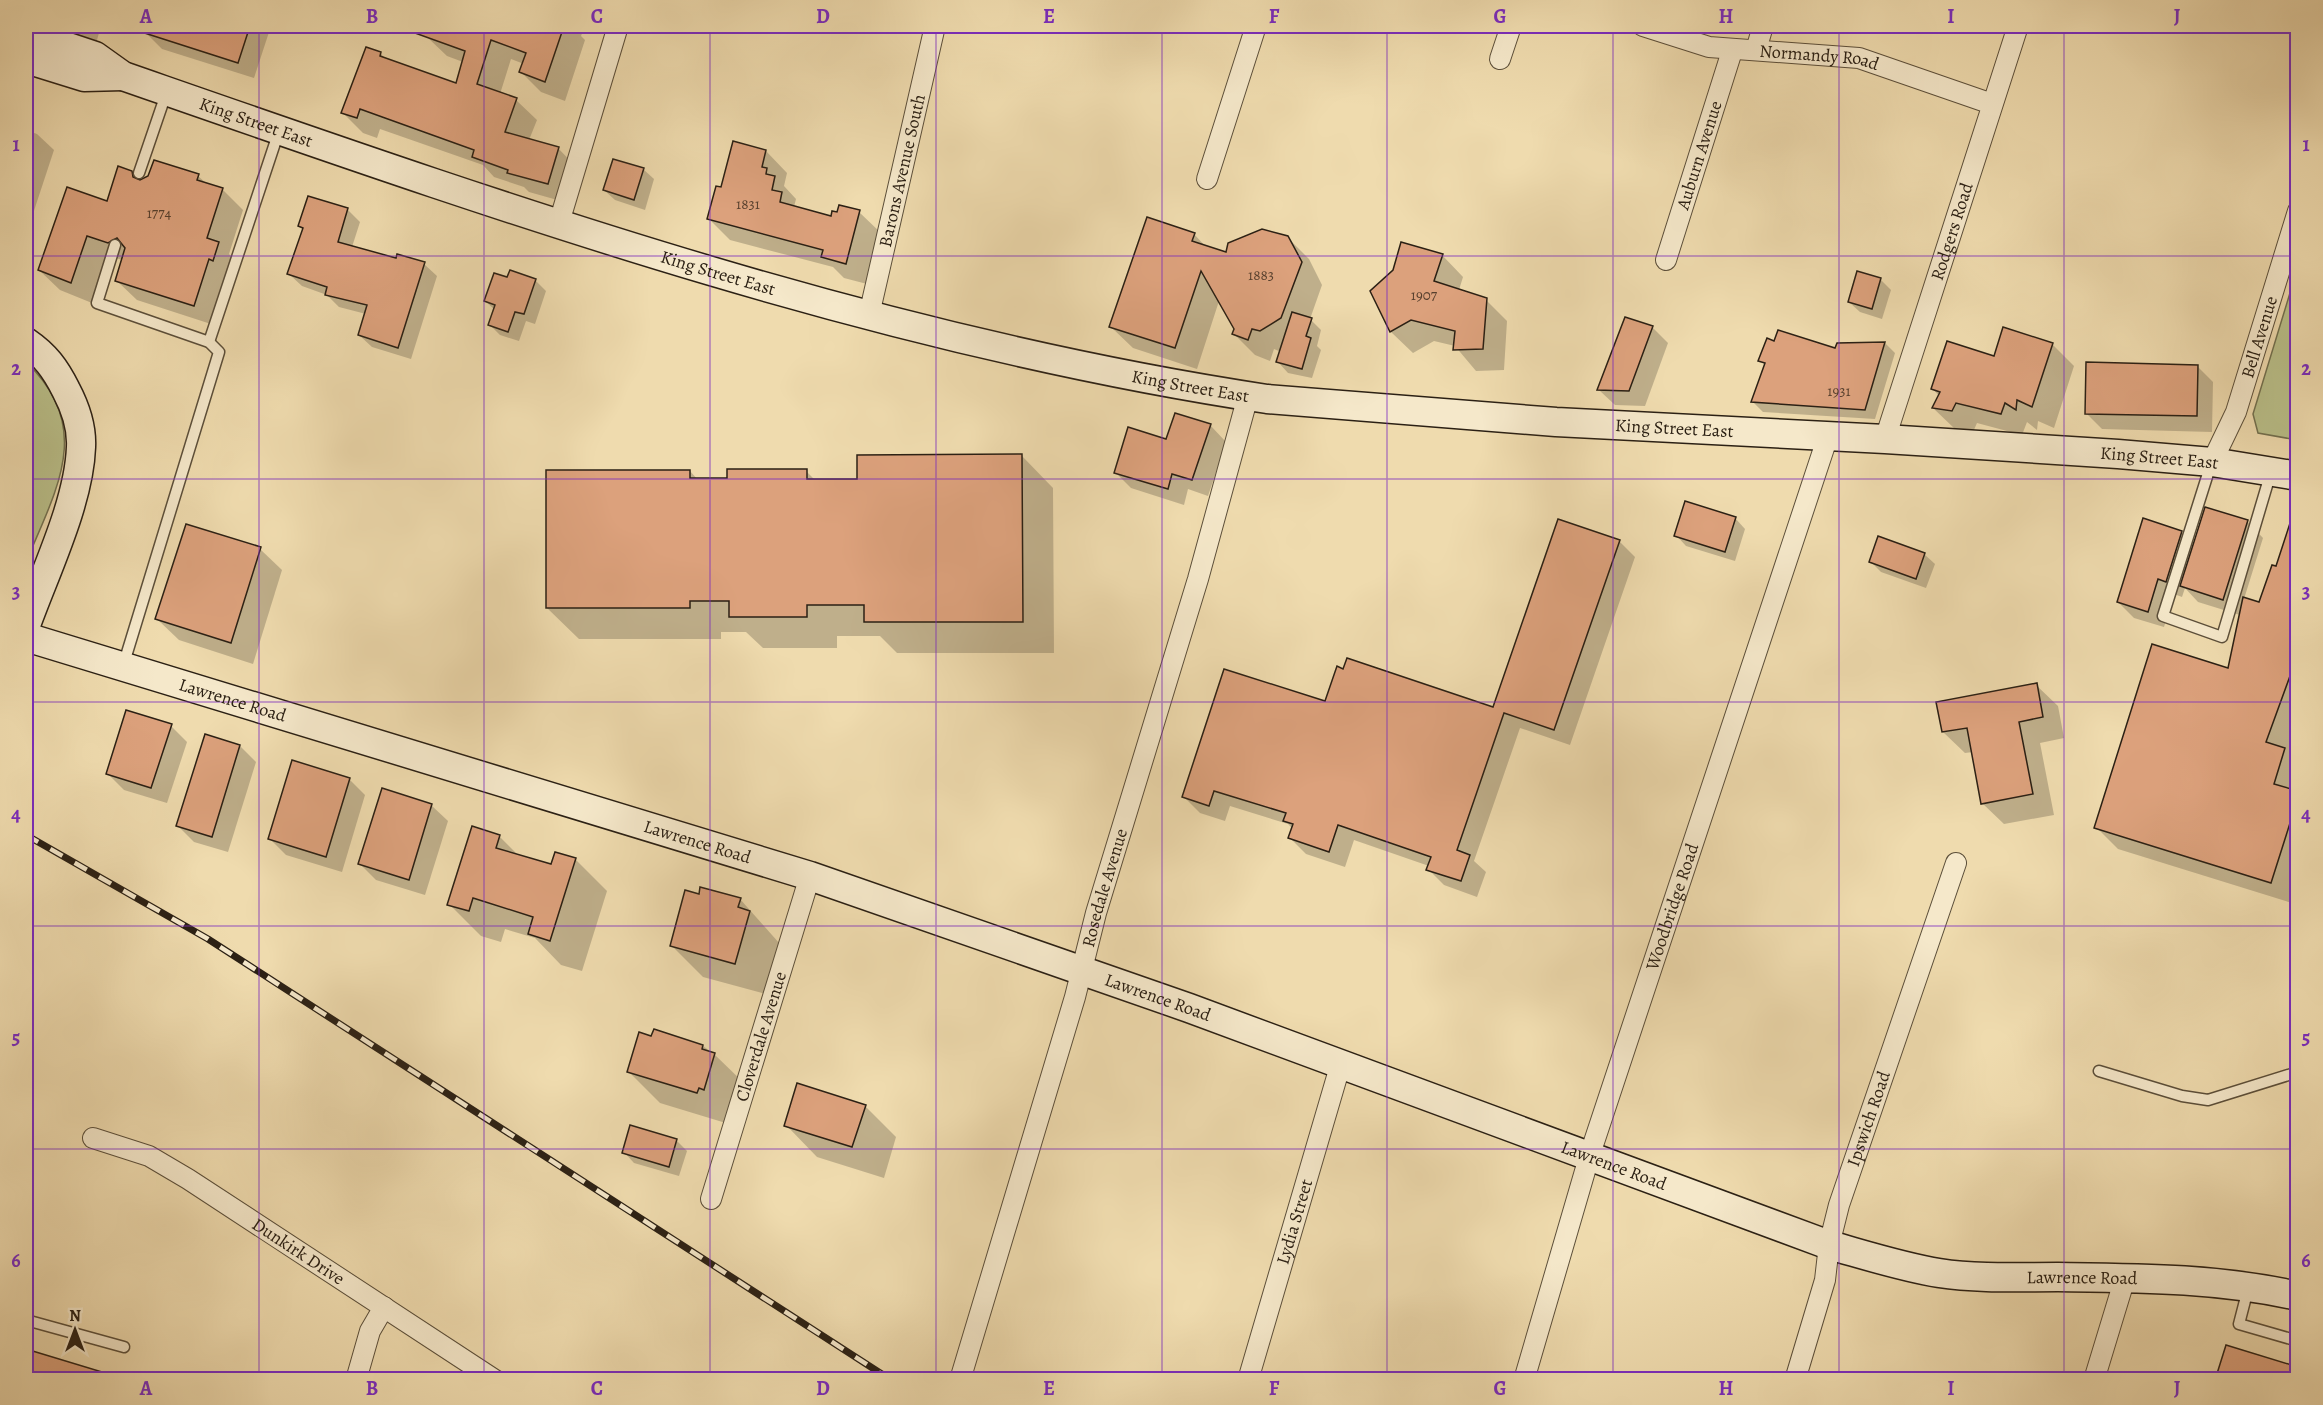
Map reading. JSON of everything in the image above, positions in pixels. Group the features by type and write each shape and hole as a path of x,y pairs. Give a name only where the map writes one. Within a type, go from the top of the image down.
{"main road":[{"name":"King Street East","path":"26,33 95,56 123,76 558,226 869,315 1061,361 1248,396 1556,422 1885,439 2212,462 2284,474"},
{"name":"King Street East","path":"26,59 84,77 123,76"},
{"path":"26,342 44,353 57,373 77,417 81,446 68,513 26,625"},
{"name":"Lawrence Road","path":"26,637 810,876 1083,970 1341,1063 1829,1245 1941,1273 2207,1281 2249,1286 2298,1296"}],"street":[{"path":"558,226 618,26"},
{"name":"Barons Avenue South","path":"869,315 935,26"},
{"path":"1207,179 1256,26"},
{"path":"1500,58 1511,26"},
{"name":"Normandy Road","path":"1643,26 1709,47 1732,51 1756,50 1859,58 1992,104"},
{"path":"1756,50 1763,26"},
{"name":"Rodgers Road","path":"1885,439 2018,26"},
{"name":"Auburn Avenue","path":"1666,260 1732,51"},
{"name":"Bell Avenue","path":"2212,462 2236,412 2298,211"},
{"name":"Rosedale Avenue","path":"960,1380 1083,970 1096,913 1198,579 1248,396"},
{"name":"Woodbridge Road","path":"1524,1380 1590,1154 1828,436"},
{"name":"Ipswich Road","path":"1795,1380 1825,1280 1829,1245 1839,1204 1956,863"},
{"name":"Cloverdale Avenue","path":"711,1199 810,876"},
{"name":"Lydia Street","path":"1248,1380 1341,1063"},
{"name":"Dunkirk Drive","path":"93,1138 159,1162 495,1380"},
{"path":"2094,1380 2125,1278"},
{"path":"356,1380 370,1331 384,1307"}],"lane":[{"path":"139,173 167,91"},
{"path":"209,342 279,130"},
{"path":"115,245 97,303 209,342 219,352 122,666"},
{"path":"2212,462 2163,616 2222,637 2284,474"},
{"path":"2099,1071 2182,1096 2208,1100 2298,1072"},
{"path":"2249,1286 2238,1324 2298,1341"},
{"path":"26,1320 124,1347"}],"green space":[{"path":"2297,270 2297,440 2258,433 2253,414"},
{"path":"26,362 47,386 59,411 64,435 63,459 57,484 26,562"}],"building":[{"path":"133,26 250,26 238,63 132,29"},
{"path":"401,26 564,26 545,82 519,72 526,53 491,40 477,84 517,98 505,132 559,147 548,184 507,173 508,170 472,157 474,150 360,109 357,118 341,113 366,47 381,52 380,56 456,83 465,51 401,28"},
{"path":"733,141 766,150 762,167 767,168 766,174 775,176 772,190 782,192 780,202 831,216 832,211 837,212 839,205 860,210 846,264 821,257 823,250 707,219 716,186 721,187"},
{"path":"613,159 644,168 634,200 603,190"},
{"path":"154,160 199,174 197,180 223,188 207,238 219,242 213,261 209,259 194,306 115,281 125,248 117,238 108,243 87,236 71,283 38,270 67,187 107,201 118,166 132,171 133,177 140,180 148,176"},
{"path":"308,196 348,208 338,242 396,258 397,254 425,262 398,348 358,335 367,305 325,295 327,287 287,274 303,228 298,226"},
{"path":"1147,217 1195,233 1192,241 1226,252 1228,243 1262,229 1288,236 1302,262 1281,318 1260,331 1252,329 1248,340 1232,334 1234,329 1201,271 1175,348 1109,327"},
{"path":"1401,242 1443,254 1434,281 1487,298 1483,349 1453,350 1455,331 1411,320 1390,332 1370,291 1393,270"},
{"path":"510,270 536,279 524,314 515,312 508,332 488,325 495,305 484,301 494,273 507,277"},
{"path":"1857,271 1881,278 1872,309 1848,302"},
{"path":"1292,312 1312,318 1306,336 1311,338 1302,369 1276,362"},
{"path":"1625,317 1653,326 1629,391 1597,390"},
{"path":"2003,327 2053,343 2032,407 2017,400 2016,410 2005,403 2001,414 1956,403 1952,411 1932,408 1940,392 1931,389 1947,341 1994,356"},
{"path":"1778,330 1835,348 1837,343 1885,342 1865,410 1751,402 1765,363 1758,361 1767,338 1774,341"},
{"path":"2086,362 2198,365 2197,416 2085,414"},
{"path":"1175,413 1211,424 1192,480 1172,474 1168,489 1114,473 1128,427 1166,439"},
{"path":"1022,454 1023,622 864,622 864,605 807,605 807,617 729,617 729,601 690,601 690,608 546,608 546,470 690,470 690,478 727,478 727,469 807,469 807,479 857,479 857,455"},
{"path":"1685,501 1736,517 1725,552 1674,536"},
{"path":"2205,507 2248,520 2223,600 2180,586"},
{"path":"2294,511 2298,511 2298,654 2266,742 2285,748 2274,784 2298,791 2298,798 2271,883 2094,828 2152,644 2228,668 2243,597 2259,602 2272,565 2276,566"},
{"path":"2143,518 2182,531 2166,582 2158,579 2148,612 2117,602"},
{"path":"1558,519 1620,540 1554,730 1504,713 1457,850 1470,855 1461,881 1426,870 1431,857 1338,825 1329,852 1288,838 1293,824 1283,821 1286,813 1214,791 1209,806 1182,797 1224,669 1325,701 1337,666 1343,669 1347,658 1493,707"},
{"path":"186,524 261,547 231,643 155,619"},
{"path":"1878,536 1925,553 1916,579 1869,562"},
{"path":"2037,683 2043,717 2019,722 2033,794 1981,804 1967,728 1942,732 1936,702"},
{"path":"126,710 172,724 151,788 106,774"},
{"path":"205,734 240,745 212,837 176,826"},
{"path":"292,760 350,778 326,857 268,839"},
{"path":"382,788 432,804 409,880 358,864"},
{"path":"472,826 500,835 496,848 551,864 555,852 576,858 550,941 528,934 533,917 473,898 469,911 447,905"},
{"path":"700,887 741,898 738,907 750,911 735,964 670,946 685,890 699,894"},
{"path":"654,1029 703,1045 702,1049 715,1053 704,1090 699,1088 697,1093 627,1072 639,1032 651,1036"},
{"path":"797,1083 866,1105 852,1147 784,1126"},
{"path":"630,1125 677,1139 669,1167 622,1153"},
{"path":"2226,1345 2298,1367 2298,1380 2215,1380"},
{"path":"26,1349 112,1375 111,1380 26,1380"}],"railway":[{"path":"26,835 208,939 891,1380"}]}
